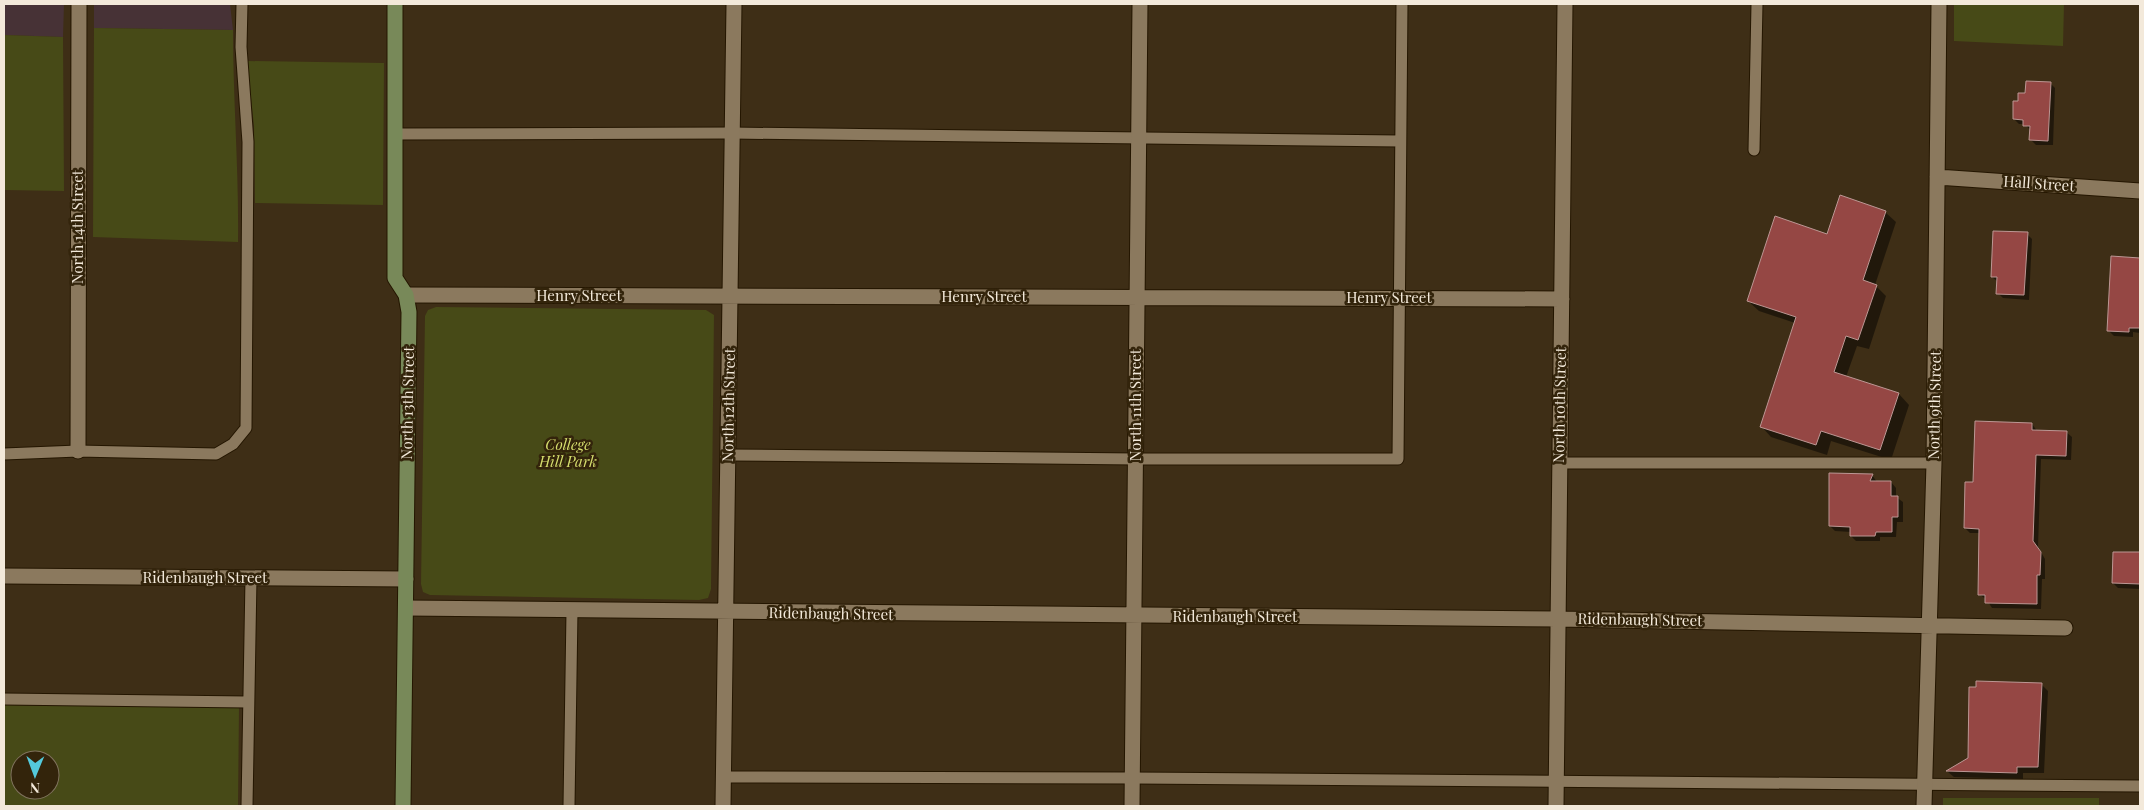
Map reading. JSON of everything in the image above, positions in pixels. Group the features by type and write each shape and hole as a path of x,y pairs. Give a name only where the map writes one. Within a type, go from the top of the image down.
{"street":[{"name":"North 14th Street","path":"78,4 78,451"},
{"name":"North 13th Street","path":"395,4 395,278 406,295 409,312 404,806"},
{"name":"North 12th Street","path":"723,806 734,4"},
{"name":"North 11th Street","path":"1132,806 1140,4"},
{"name":"North 10th Street","path":"1556,806 1564,4"},
{"name":"North 9th Street","path":"1924,806 1934,463 1939,4"},
{"name":"Hall Street","path":"1937,177 2140,191"},
{"name":"Henry Street","path":"406,295 1562,299"},
{"name":"Ridenbaugh Street","path":"4,576 406,579"},
{"name":"Ridenbaugh Street","path":"406,608 1135,617 1558,619 2065,628"}],"lane":[{"path":"4,454 78,451 216,454 233,444 246,428 248,112 241,46 242,4"},
{"path":"729,455 1136,459 1398,459 1399,141 1402,4"},
{"path":"1754,150 1757,4"},
{"path":"395,134 732,133 1399,141"},
{"path":"1560,463 1934,463"},
{"path":"247,806 247,702 251,578"},
{"path":"568,806 572,611"},
{"path":"4,699 247,702"},
{"path":"723,777 1133,778 2140,786"}],"shaded area":[{"path":"4,4 64,4 63,37 4,35"},
{"path":"94,4 230,4 233,30 94,28"}],"green space":[{"path":"1954,4 2064,4 2063,46 1954,41"},
{"path":"94,28 233,30 238,242 93,237"},
{"path":"4,35 63,37 64,191 4,190"},
{"path":"247,61 384,63 383,205 255,203 254,126"},
{"name":"College Hill Park","path":"436,307 706,310 714,315 711,589 708,598 699,600 430,595 423,592 421,584 425,316 428,310"},
{"path":"4,705 239,708 238,806 4,806"},
{"path":"1943,798 2099,798 2099,806 1943,806"}],"building":[{"path":"2026,81 2051,82 2048,141 2029,140 2030,126 2023,126 2023,120 2013,119 2013,101 2018,101 2018,93 2025,93"},
{"path":"1840,195 1886,211 1863,280 1877,285 1858,340 1846,336 1834,372 1899,393 1880,450 1821,431 1816,445 1760,427 1796,317 1747,301 1775,216 1827,234"},
{"path":"1993,231 2028,232 2024,295 1996,294 1997,277 1991,277"},
{"path":"2111,256 2140,258 2140,328 2129,328 2129,332 2107,331"},
{"path":"1975,421 2032,423 2032,430 2067,431 2066,456 2036,455 2033,541 2041,552 2040,575 2037,575 2037,604 1985,603 1985,595 1978,595 1979,529 1964,528 1965,482 1973,482"},
{"path":"1829,473 1873,474 1870,481 1891,481 1891,496 1898,496 1898,517 1892,517 1892,532 1876,532 1875,536 1850,536 1850,527 1829,526"},
{"path":"2113,552 2140,552 2140,584 2112,583"},
{"path":"1976,681 2042,683 2038,767 2017,767 2017,773 1946,771 1968,758 1969,687 1976,687"}]}
